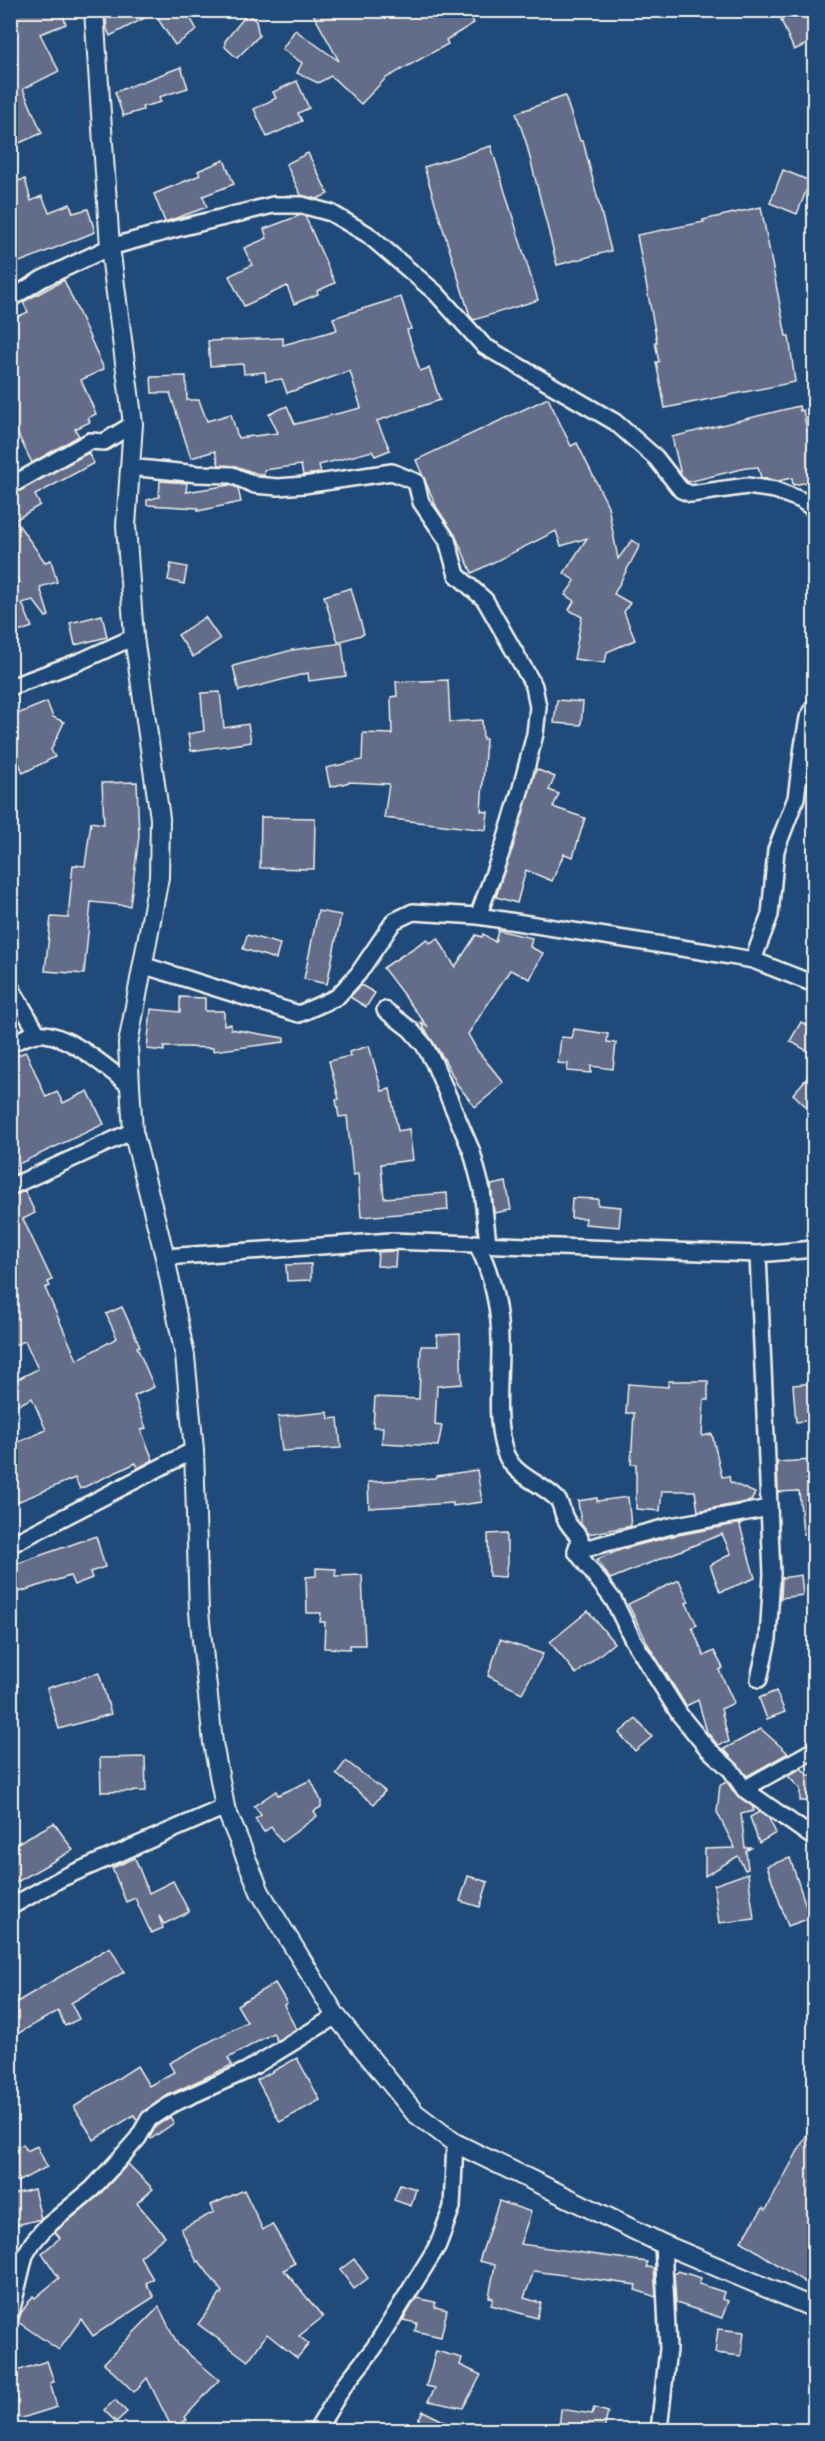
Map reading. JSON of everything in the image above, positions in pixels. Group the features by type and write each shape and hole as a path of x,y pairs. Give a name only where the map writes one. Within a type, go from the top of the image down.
{"street":[{"path":"94,10 110,247 133,424 126,526 134,637 160,818 159,877 128,1044 133,1131 165,1257 185,1356 194,1450 199,1612 213,1743 225,1807 260,1892 336,2016 415,2113 455,2143 663,2244 814,2308"},
{"path":"10,299 42,279 110,247 273,206 302,205 331,213 367,234 436,293 484,346 615,423 656,458 681,490 691,494 747,486 776,490 801,500 814,509"},
{"path":"10,486 90,441 104,442 133,424"},
{"path":"129,467 232,475 255,485 304,485 392,472 416,482 421,502 447,540 457,575 485,600 534,686 538,707 535,734 521,788 504,845 478,916"},
{"path":"10,687 81,661 134,637"},
{"path":"753,960 770,915 776,850 796,798 802,746 808,718 814,707"},
{"path":"142,965 299,1014 337,997 358,974 394,921 413,912 478,916 753,960 814,984"},
{"path":"10,986 38,1034"},
{"path":"385,1011 410,1029 424,1045 472,1152 482,1190 482,1243 496,1309 500,1346 498,1407 503,1446 508,1458 520,1474 559,1500 565,1519 580,1538 576,1551"},
{"path":"10,1044 38,1034 51,1036 74,1046 102,1063 130,1086"},
{"path":"10,1187 133,1131"},
{"path":"165,1257 391,1241 758,1254 814,1248"},
{"path":"758,1254 771,1596 768,1639 759,1678"},
{"path":"10,1545 194,1450"},
{"path":"576,1551 671,1526 769,1508"},
{"path":"576,1551 614,1601 633,1640 680,1714 707,1748 731,1770 744,1789 814,1838"},
{"path":"744,1789 814,1750"},
{"path":"10,1907 62,1878 225,1807"},
{"path":"10,2317 25,2255 33,2242 63,2211 92,2189 138,2138 148,2119 170,2105 246,2071 336,2016"},
{"path":"317,2430 343,2387 374,2348 438,2245 453,2207 455,2143"},
{"path":"659,2430 668,2349 663,2244"}],"building":[{"path":"10,10 61,10 66,24 40,34 59,71 23,89 42,133 10,147"},
{"path":"122,10 186,10 197,30 175,45 154,13 110,36 106,18"},
{"path":"311,10 467,10 474,23 446,40 448,44 386,78 361,104 331,76 318,83 297,73 302,63 282,49 295,30 339,61"},
{"path":"802,10 814,10 814,41 794,50 781,20"},
{"path":"247,14 256,21 259,36 237,58 225,47 225,41"},
{"path":"181,67 188,88 159,97 161,102 142,107 143,110 123,116 115,92"},
{"path":"297,81 309,108 298,113 302,121 267,137 254,109 276,98 273,92"},
{"path":"565,96 580,141 583,141 611,251 557,265 526,142 516,113"},
{"path":"491,146 538,300 474,320 470,316 424,167"},
{"path":"308,153 328,194 317,199 301,195 286,164"},
{"path":"224,160 234,184 203,196 207,207 165,222 154,194 200,175 198,171"},
{"path":"783,170 810,181 797,214 770,203"},
{"path":"25,179 31,201 42,196 49,212 70,204 73,213 88,209 95,232 10,266 10,183"},
{"path":"761,207 786,336 789,336 795,382 665,408 656,362 659,362 655,342 657,342 637,235 704,222 703,220"},
{"path":"301,215 305,216 335,283 317,291 318,294 294,304 287,286 244,306 229,276 252,265 244,248 267,238 264,229"},
{"path":"64,280 104,369 81,380 96,414 88,418 90,422 75,429 79,436 32,463 10,418 10,320 28,312 23,302"},
{"path":"401,297 411,329 407,330 420,371 429,368 440,400 377,421 390,450 375,456 372,451 319,465 321,473 303,475 301,465 264,470 264,476 235,466 219,465 215,451 191,458 170,393 152,393 151,377 186,376 187,400 199,400 207,421 231,414 238,438 278,433 269,414 287,406 295,424 361,408 350,371 287,393 282,379 266,381 265,372 244,374 243,364 210,366 208,341 283,338 283,345 337,330 333,318"},
{"path":"548,398 571,446 577,443 608,506 618,559 632,540 640,545 614,594 630,603 624,612 635,640 607,652 605,663 574,659 582,617 569,610 574,601 565,595 575,581 564,573 587,538 561,546 556,531 472,573 455,535 437,508 416,460"},
{"path":"799,406 800,411 803,410 812,456 814,481 793,485 792,478 778,481 761,478 758,467 688,482 681,475 672,437"},
{"path":"88,453 94,463 35,495 40,505 15,520 45,562 51,560 57,582 40,587 49,616 46,617 33,600 22,603 32,627 10,635 10,576 14,584 20,582 10,569 10,496"},
{"path":"160,481 187,483 186,492 230,485 238,488 241,502 198,511 198,508 147,505 147,500 159,497"},
{"path":"171,564 187,567 184,584 168,580"},
{"path":"351,588 364,634 338,642 324,596"},
{"path":"102,615 107,637 75,645 70,623"},
{"path":"205,617 220,639 193,657 178,635"},
{"path":"342,643 346,676 309,681 308,673 239,691 233,666 292,650"},
{"path":"448,680 450,722 482,720 483,739 486,739 481,811 488,812 486,830 384,818 389,784 350,782 330,787 326,768 362,760 363,733 392,734 391,697 397,696 396,682"},
{"path":"220,692 224,728 248,724 251,742 191,751 188,734 204,731 201,693"},
{"path":"557,700 583,702 581,725 554,723"},
{"path":"47,702 53,717 64,722 51,750 55,757 23,773 10,740 10,717"},
{"path":"536,769 555,777 549,790 559,794 553,807 585,818 573,857 564,854 552,881 526,870 517,903 496,897"},
{"path":"137,782 139,836 130,906 91,902 84,974 45,971 51,917 68,918 73,865 85,866 91,822 104,824 102,783"},
{"path":"261,817 315,818 314,869 260,868"},
{"path":"318,911 341,915 327,984 304,979"},
{"path":"498,930 532,938 530,947 543,953 530,979 510,970 468,1034 477,1050 504,1083 475,1107 457,1084 420,1022 428,1027 383,968 427,939 430,943 438,938 455,967 476,935 482,937 483,934 495,942"},
{"path":"247,935 280,944 276,959 243,949"},
{"path":"361,985 375,993 366,1007 350,997"},
{"path":"180,997 205,998 205,1011 224,1011 224,1025 231,1024 231,1029 284,1038 284,1042 213,1051 213,1048 183,1047 164,1047 164,1051 147,1049 151,1009 180,1012"},
{"path":"801,1022 814,1029 814,1055 790,1041"},
{"path":"574,1029 608,1034 607,1042 616,1043 613,1069 591,1066 591,1073 567,1071 568,1064 558,1063 561,1037 572,1038"},
{"path":"369,1046 382,1091 390,1089 398,1131 409,1129 413,1160 381,1164 384,1198 447,1193 448,1210 361,1217 358,1174 353,1175 347,1116 339,1117 336,1100 339,1099 329,1061 350,1056 349,1052"},
{"path":"26,1052 46,1097 57,1092 63,1103 88,1091 104,1124 14,1166 17,1173 10,1176 10,1058"},
{"path":"814,1070 814,1114 793,1094"},
{"path":"506,1182 511,1210 494,1213 491,1185"},
{"path":"25,1191 35,1213 23,1219 52,1280 48,1282 50,1286 45,1288 77,1360 117,1338 106,1314 122,1307 140,1346 137,1347 154,1387 134,1396 146,1428 141,1430 153,1460 138,1468 136,1463 80,1489 75,1478 10,1505 10,1446 46,1430 32,1398 10,1409 10,1383 38,1369 25,1341 10,1347 10,1197"},
{"path":"572,1198 598,1199 598,1205 621,1207 619,1227 585,1224 586,1218 571,1218"},
{"path":"396,1251 395,1267 377,1266 378,1252"},
{"path":"311,1264 311,1280 287,1281 286,1265"},
{"path":"460,1334 462,1384 437,1386 435,1425 442,1426 438,1446 382,1443 383,1427 373,1427 375,1397 419,1399 421,1346 438,1346 437,1335"},
{"path":"668,1381 708,1381 708,1400 704,1400 702,1436 712,1434 722,1477 729,1476 730,1482 755,1493 751,1501 698,1511 695,1491 662,1491 660,1511 636,1509 636,1464 631,1464 634,1413 626,1413 628,1384 668,1387"},
{"path":"814,1383 814,1420 796,1422 793,1385"},
{"path":"328,1412 329,1419 338,1418 341,1448 282,1451 278,1417"},
{"path":"814,1460 814,1533 803,1534 799,1491 778,1492 777,1462"},
{"path":"477,1470 482,1502 453,1506 453,1503 369,1508 368,1482 435,1478"},
{"path":"628,1497 631,1526 589,1534 581,1524 578,1501"},
{"path":"742,1523 740,1526 755,1578 720,1592 710,1565 731,1554 722,1534 610,1579 597,1559 623,1549 673,1536"},
{"path":"507,1533 505,1577 489,1576 488,1534"},
{"path":"96,1536 105,1567 90,1572 92,1578 74,1585 70,1576 10,1595 10,1566"},
{"path":"316,1568 336,1569 335,1576 362,1575 365,1645 350,1645 350,1649 324,1648 325,1622 320,1622 321,1613 307,1613 306,1577 316,1576"},
{"path":"801,1575 803,1595 781,1598 782,1578"},
{"path":"679,1580 689,1602 686,1603 697,1625 692,1627 704,1656 714,1651 723,1668 719,1670 734,1703 721,1709 729,1742 718,1745 707,1732 698,1700 686,1706 649,1646 628,1604"},
{"path":"588,1611 614,1643 576,1674 550,1642"},
{"path":"500,1640 543,1654 522,1693 488,1676"},
{"path":"99,1673 111,1714 59,1729 47,1688"},
{"path":"776,1691 785,1712 767,1719 759,1698"},
{"path":"636,1719 652,1737 635,1751 619,1733"},
{"path":"761,1729 788,1753 747,1776 724,1749"},
{"path":"145,1757 146,1791 101,1792 100,1758"},
{"path":"346,1761 385,1791 374,1804 336,1774"},
{"path":"801,1768 808,1775 814,1775 814,1801 800,1801 800,1789 788,1776"},
{"path":"311,1780 321,1801 321,1807 314,1811 317,1816 282,1842 271,1827 264,1832 255,1819 261,1815 254,1806 276,1791 278,1795"},
{"path":"727,1782 736,1795 752,1806 754,1811 741,1814 745,1848 751,1848 746,1851 748,1869 745,1870 738,1856 705,1876 705,1849 735,1848 717,1812 720,1785"},
{"path":"759,1812 768,1817 776,1833 759,1843 750,1817"},
{"path":"54,1823 73,1850 10,1886 10,1847"},
{"path":"135,1858 149,1893 173,1881 189,1912 164,1924 159,1916 163,1928 151,1933 135,1898 126,1902 112,1868"},
{"path":"790,1858 810,1918 788,1926 767,1866"},
{"path":"748,1873 754,1919 719,1923 714,1885"},
{"path":"468,1876 488,1882 480,1907 460,1901"},
{"path":"110,1947 124,1972 71,2003 79,2019 65,2026 58,2011 10,2038 10,2006"},
{"path":"275,1983 287,2003 284,2005 296,2029 277,2041 273,2033 228,2058 232,2065 166,2096 144,2111 137,2120 134,2115 94,2140 74,2107 137,2066 149,2086 174,2072 169,2063 247,2022 237,2005"},
{"path":"297,2058 320,2100 280,2122 257,2080"},
{"path":"170,2117 174,2123 151,2139 156,2126"},
{"path":"814,2121 814,2276 809,2285 741,2241 763,2208 766,2210"},
{"path":"23,2144 27,2151 37,2146 47,2167 17,2182 10,2172 10,2153"},
{"path":"128,2164 153,2189 137,2203 165,2236 140,2257 153,2279 146,2283 154,2297 93,2336 81,2319 59,2350 18,2322 21,2313 33,2296 35,2298 59,2278 42,2253 60,2238 55,2232 98,2196"},
{"path":"400,2184 416,2189 411,2206 394,2200"},
{"path":"34,2189 41,2219 12,2226 10,2195"},
{"path":"244,2190 263,2230 272,2224 295,2263 284,2270 323,2317 299,2336 309,2344 297,2358 267,2334 248,2361 198,2324 222,2292 199,2261 197,2262 181,2229 214,2212 211,2205"},
{"path":"499,2201 531,2212 520,2244 647,2262 647,2267 654,2268 656,2297 635,2290 636,2285 534,2271 524,2298 541,2303 537,2318 491,2305 493,2298 489,2297 495,2265 479,2261"},
{"path":"354,2259 368,2278 354,2289 340,2270"},
{"path":"678,2271 701,2278 699,2284 724,2292 722,2299 728,2301 722,2318 676,2303 674,2273"},
{"path":"416,2298 435,2302 435,2307 447,2310 441,2337 415,2331 417,2323 403,2320"},
{"path":"159,2307 178,2345 219,2380 185,2417 187,2420 172,2428 147,2378 134,2392 104,2363"},
{"path":"718,2329 744,2332 741,2356 715,2353"},
{"path":"436,2351 462,2358 460,2365 481,2375 463,2408 428,2401 435,2388 426,2386"},
{"path":"47,2361 54,2382 50,2383 57,2407 22,2418 10,2416 10,2373"},
{"path":"115,2400 127,2412 116,2422 104,2410"},
{"path":"594,2408 608,2412 604,2430 559,2430 561,2409 592,2414"},
{"path":"423,2411 462,2430 413,2430"}]}
